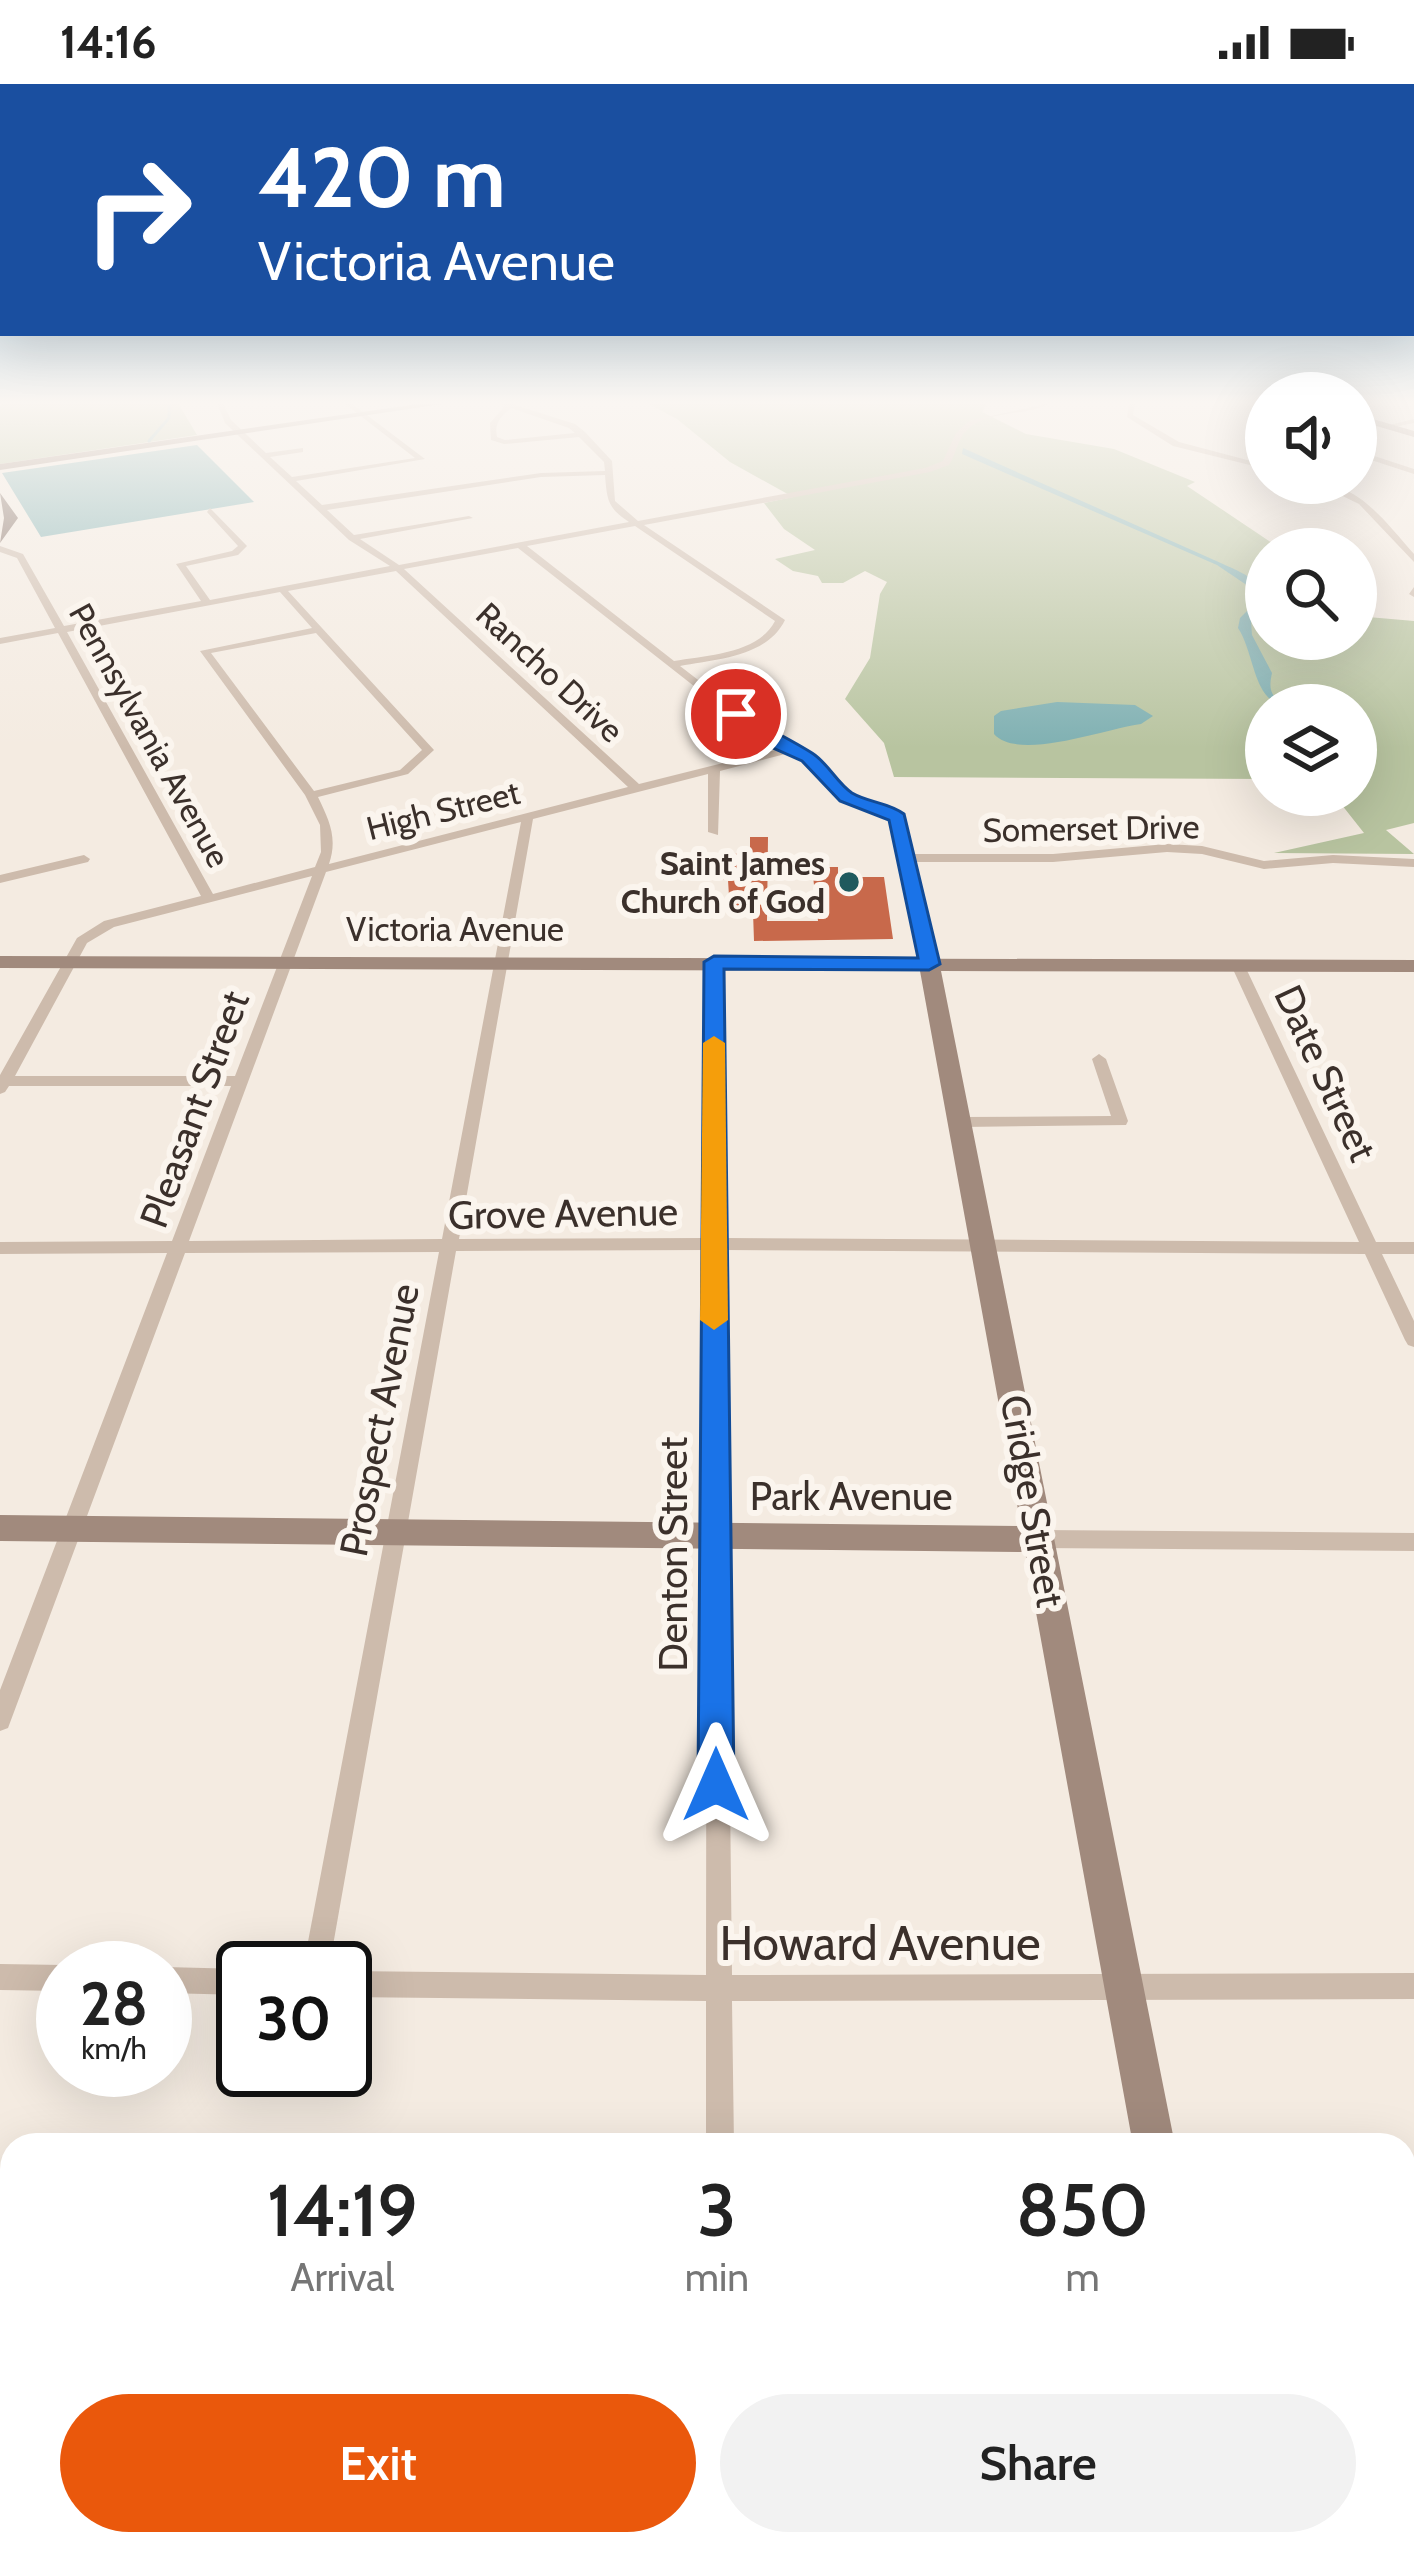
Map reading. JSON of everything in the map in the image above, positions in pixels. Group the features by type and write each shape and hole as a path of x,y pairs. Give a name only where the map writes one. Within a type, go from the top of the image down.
{"street":[{"path":"208,604 180,564 235,553 243,546 218,518"},
{"name":"Rancho Drive","path":"332,518 398,568 635,787"},
{"path":"352,538 467,518"},
{"path":"629,518 780,620 770,638 673,664"},
{"path":"0,641 666,518"},
{"path":"1380,518 1407,543"},
{"path":"1385,518 1407,543 1414,559"},
{"path":"521,546 768,739 791,748"},
{"name":"Pennsylvania Avenue","path":"0,550 18,552 208,897"},
{"path":"283,590 428,750 404,772 310,796"},
{"name":"Pleasant Street","path":"0,1720 322,869 326,825 205,651 316,630"},
{"name":"High Street","path":"72,962 82,941 109,924 791,748"},
{"name":"Cridge Street","path":"791,748 808,758 847,797 894,814 904,831 1152,2133"},
{"path":"714,767 714,832"},
{"name":"Prospect Avenue","path":"321,1941 528,816"},
{"name":"Somerset Drive","path":"910,858 1053,858 1167,848 1220,854 1264,866 1334,860 1414,862"},
{"path":"0,879 84,859"},
{"name":"Victoria Avenue","path":"0,962 1414,966"},
{"path":"1,1084 72,962"},
{"name":"Denton Street","path":"714,962 720,2133"},
{"name":"Date Street","path":"1238,965 1414,1340"},
{"path":"963,1122 1120,1121 1099,1059"},
{"path":"1,1084 240,1081"},
{"name":"Grove Avenue","path":"0,1248 986,1244 1414,1248"},
{"name":"Park Avenue","path":"0,1528 1414,1542"},
{"path":"0,1976 36,1977"},
{"name":"Howard Avenue","path":"372,1984 1414,1986"}],"green space":[{"path":"776,518 1235,518 1250,528 1245,528 1245,660 1377,660 1377,618 1414,621 1414,823 1386,830 1414,854 1274,853 1364,833 1351,816 1377,816 1377,684 1245,684 1245,779 894,777 884,743 845,699 870,658 880,594 887,582 865,571 843,583 822,583 818,576 793,571 775,559 815,550"}],"water":[{"path":"30,518 155,518 41,537"},
{"path":"1110,518 1120,518 1223,564 1245,575 1245,584 1217,565"},
{"path":"1245,613 1245,641 1238,628"},
{"path":"1252,660 1265,660 1272,673 1270,684 1260,684"},
{"path":"1057,702 1135,705 1153,716 1141,724 1043,744 1006,742 994,734 994,716 1001,711"}],"building":[{"path":"750,837 768,837 767,921 818,921 812,867 838,867 838,877 884,877 893,939 754,941 753,912 730,912 728,880 686,880 686,856 750,853"}],"slow traffic":[{"path":"714,1043 714,1320"}],"place":[{"name":"Saint James Church of God","path":"849,882"}],"route":[{"path":"716,1785 714,962 929,964 898,818 885,808 840,793 808,758 768,739 736,714"}]}
